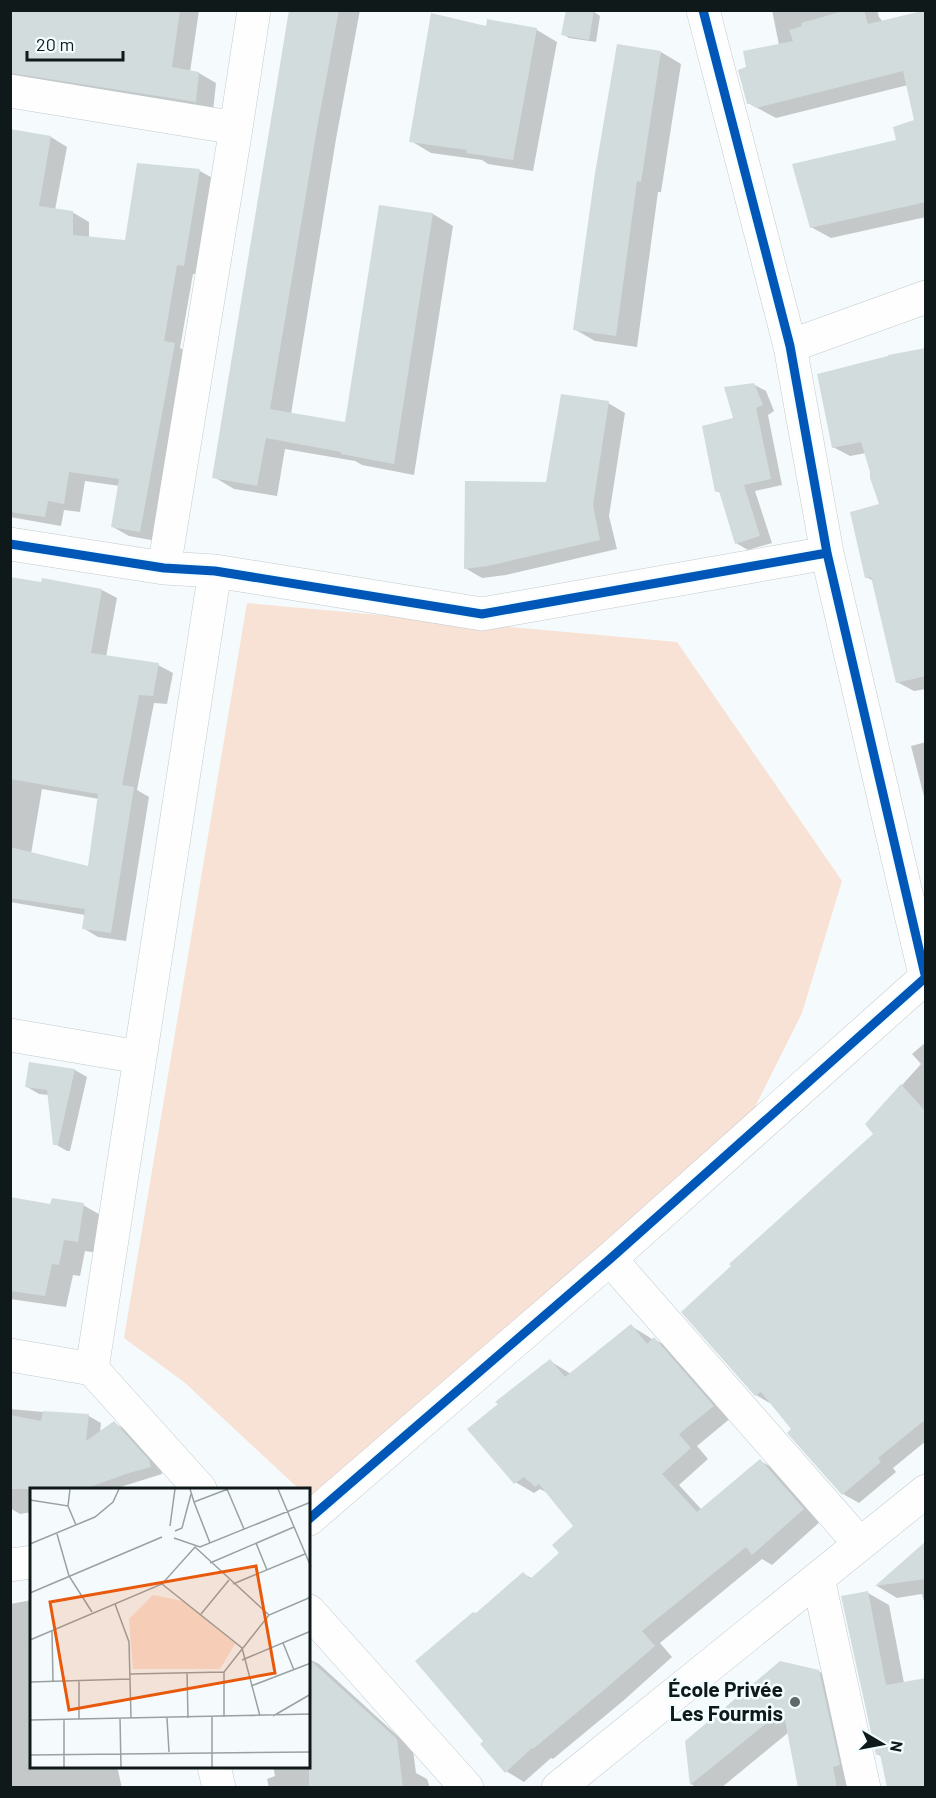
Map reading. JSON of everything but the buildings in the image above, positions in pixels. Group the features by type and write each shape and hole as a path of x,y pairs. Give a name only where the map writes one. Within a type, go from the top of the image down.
{"street":[{"path":"164,568 254,10"},
{"path":"310,1518 610,1260 925,978 827,553 790,346 703,10"},
{"path":"10,91 236,128"},
{"path":"790,346 926,297"},
{"path":"10,544 164,568 215,571 482,614 827,553"},
{"path":"92,1369 215,571"},
{"path":"10,1035 139,1057"},
{"path":"610,1260 860,1544"},
{"path":"10,1355 92,1369 199,1488"},
{"path":"558,1788 926,1491"},
{"path":"10,1565 30,1562"},
{"path":"818,1578 864,1788"},
{"path":"310,1612 467,1788"},
{"path":"214,1768 219,1788"}],"shaded area":[{"path":"247,603 677,642 842,881 802,1013 745,1127 310,1498 310,1488 298,1488 184,1382 124,1338"}],"cycle path":[{"path":"703,10 790,346 827,553 926,979"},
{"path":"10,544 164,568 215,571 482,614 827,553"},
{"path":"310,1518 610,1259 925,978"}],"place":[{"name":"École Privée Les Fourmis","path":"795,1702"}]}
